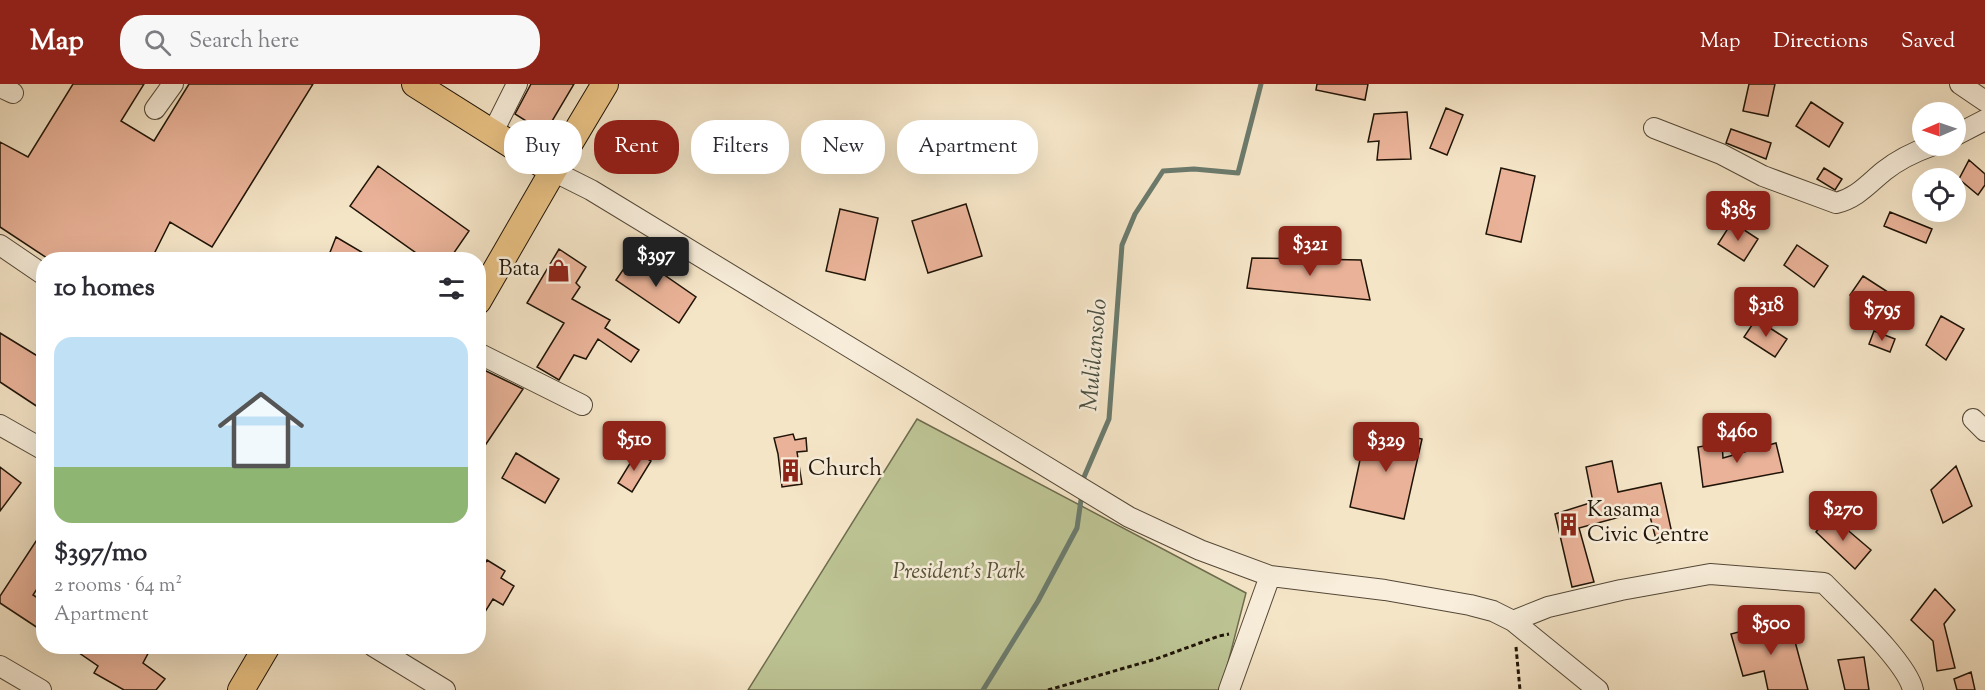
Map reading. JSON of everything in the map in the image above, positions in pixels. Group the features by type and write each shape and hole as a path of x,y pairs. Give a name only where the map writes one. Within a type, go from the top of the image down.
{"main road":[{"path":"416,84 504,139"},
{"path":"582,122 605,84"},
{"path":"486,288 550,174"},
{"path":"241,690 262,654"}],"street":[{"path":"155,109 173,84"},
{"path":"493,132 517,84"},
{"path":"1959,84 1985,101"},
{"path":"1966,130 1985,120"},
{"path":"1654,128 1721,154 1763,176 1836,202 1848,200 1885,170 1912,153"},
{"path":"558,174 591,190 1129,517 1200,550 1270,576 1385,590 1493,611 1514,621 1598,690"},
{"path":"0,245 36,270"},
{"path":"486,357 582,405"},
{"path":"0,425 36,445"},
{"path":"1514,621 1558,605 1621,590 1710,574 1824,583 1870,630 1911,679 1913,690"},
{"path":"1229,690 1270,576"},
{"path":"386,654 445,690"},
{"path":"0,666 41,690"}],"path":[{"path":"1514,621 1520,690"},
{"path":"1048,690 1156,659 1219,636 1250,631"}],"green space":[{"name":"President's Park","path":"917,419 1246,593 1221,690 748,690"}],"building":[{"path":"73,84 144,84 121,121 154,141 189,84 313,84 212,247 170,222 155,252 38,252 0,227 0,142 28,157"},
{"path":"531,84 574,84 553,120 524,120 515,114"},
{"path":"1317,84 1368,84 1365,100 1316,90"},
{"path":"1749,84 1775,84 1768,116 1743,111"},
{"path":"1811,102 1843,123 1829,147 1796,126"},
{"path":"1446,108 1463,115 1447,155 1430,148"},
{"path":"1407,112 1411,159 1377,160 1379,141 1368,142 1374,114"},
{"path":"1731,129 1771,143 1766,159 1726,143"},
{"path":"1969,160 1985,174 1985,185 1978,195 1966,185 1965,168"},
{"path":"378,166 469,231 455,252 415,252 350,206"},
{"path":"1501,168 1535,176 1521,242 1486,234"},
{"path":"1824,168 1842,179 1835,190 1817,179"},
{"path":"966,204 982,256 928,273 912,221"},
{"path":"840,209 878,218 865,280 826,271"},
{"path":"1890,212 1932,229 1926,243 1884,226"},
{"path":"1732,222 1758,239 1744,261 1718,244"},
{"path":"336,237 361,252 330,252"},
{"path":"1797,245 1828,266 1814,287 1784,265"},
{"path":"559,249 586,267 576,283 580,287 572,299 610,320 605,328 639,350 631,362 598,339 586,359 574,355 559,380 537,367 564,323 527,303"},
{"path":"634,254 696,297 679,323 616,280"},
{"path":"1252,258 1361,260 1370,300 1247,288"},
{"path":"1863,276 1894,296 1881,315 1850,295"},
{"path":"1941,316 1964,329 1946,360 1926,345"},
{"path":"1756,319 1787,339 1775,357 1744,337"},
{"path":"1874,331 1895,339 1890,352 1869,344"},
{"path":"0,333 36,355 36,406 0,382"},
{"path":"486,371 523,389 486,444"},
{"path":"1367,427 1422,439 1404,519 1350,507"},
{"name":"Church","path":"793,434 795,440 806,438 807,451 797,452 802,484 782,487 774,438"},
{"path":"1722,443 1723,458 1776,443 1783,472 1703,487 1698,447"},
{"path":"637,452 651,461 632,492 618,483"},
{"path":"516,453 559,479 545,503 502,478"},
{"name":"Kasama Civic Centre","path":"1612,461 1618,492 1661,483 1673,538 1657,543 1647,505 1619,513 1620,517 1579,528 1594,582 1572,587 1555,514 1593,502 1586,467"},
{"path":"1956,466 1972,506 1943,523 1931,490"},
{"path":"0,467 21,483 0,511"},
{"path":"1830,515 1871,550 1855,569 1816,532"},
{"path":"36,541 36,590 33,595 36,597 36,627 0,603 0,596"},
{"path":"487,560 505,571 501,578 514,586 503,605 493,599 486,610"},
{"path":"1935,589 1955,610 1944,624 1955,668 1937,671 1933,641 1911,620"},
{"path":"1789,619 1808,690 1768,690 1764,671 1743,676 1731,634"},
{"path":"81,654 148,654 143,663 165,679 156,690 124,690 94,673 98,666"},
{"path":"1864,657 1869,690 1845,690 1838,660"},
{"path":"1971,672 1975,690 1957,690 1954,679"}],"waterway":[{"name":"Mulilansolo","path":"1083,483 1109,419 1122,245 1135,214 1163,171 1194,169 1238,173 1261,84"},
{"name":"Mulilansolo","path":"983,690 1038,601 1077,528 1082,493"}],"place":[{"name":"Bata","path":"558,270"},
{"name":"Church","path":"790,470"},
{"name":"Kasama Civic Centre","path":"1569,524"}]}
